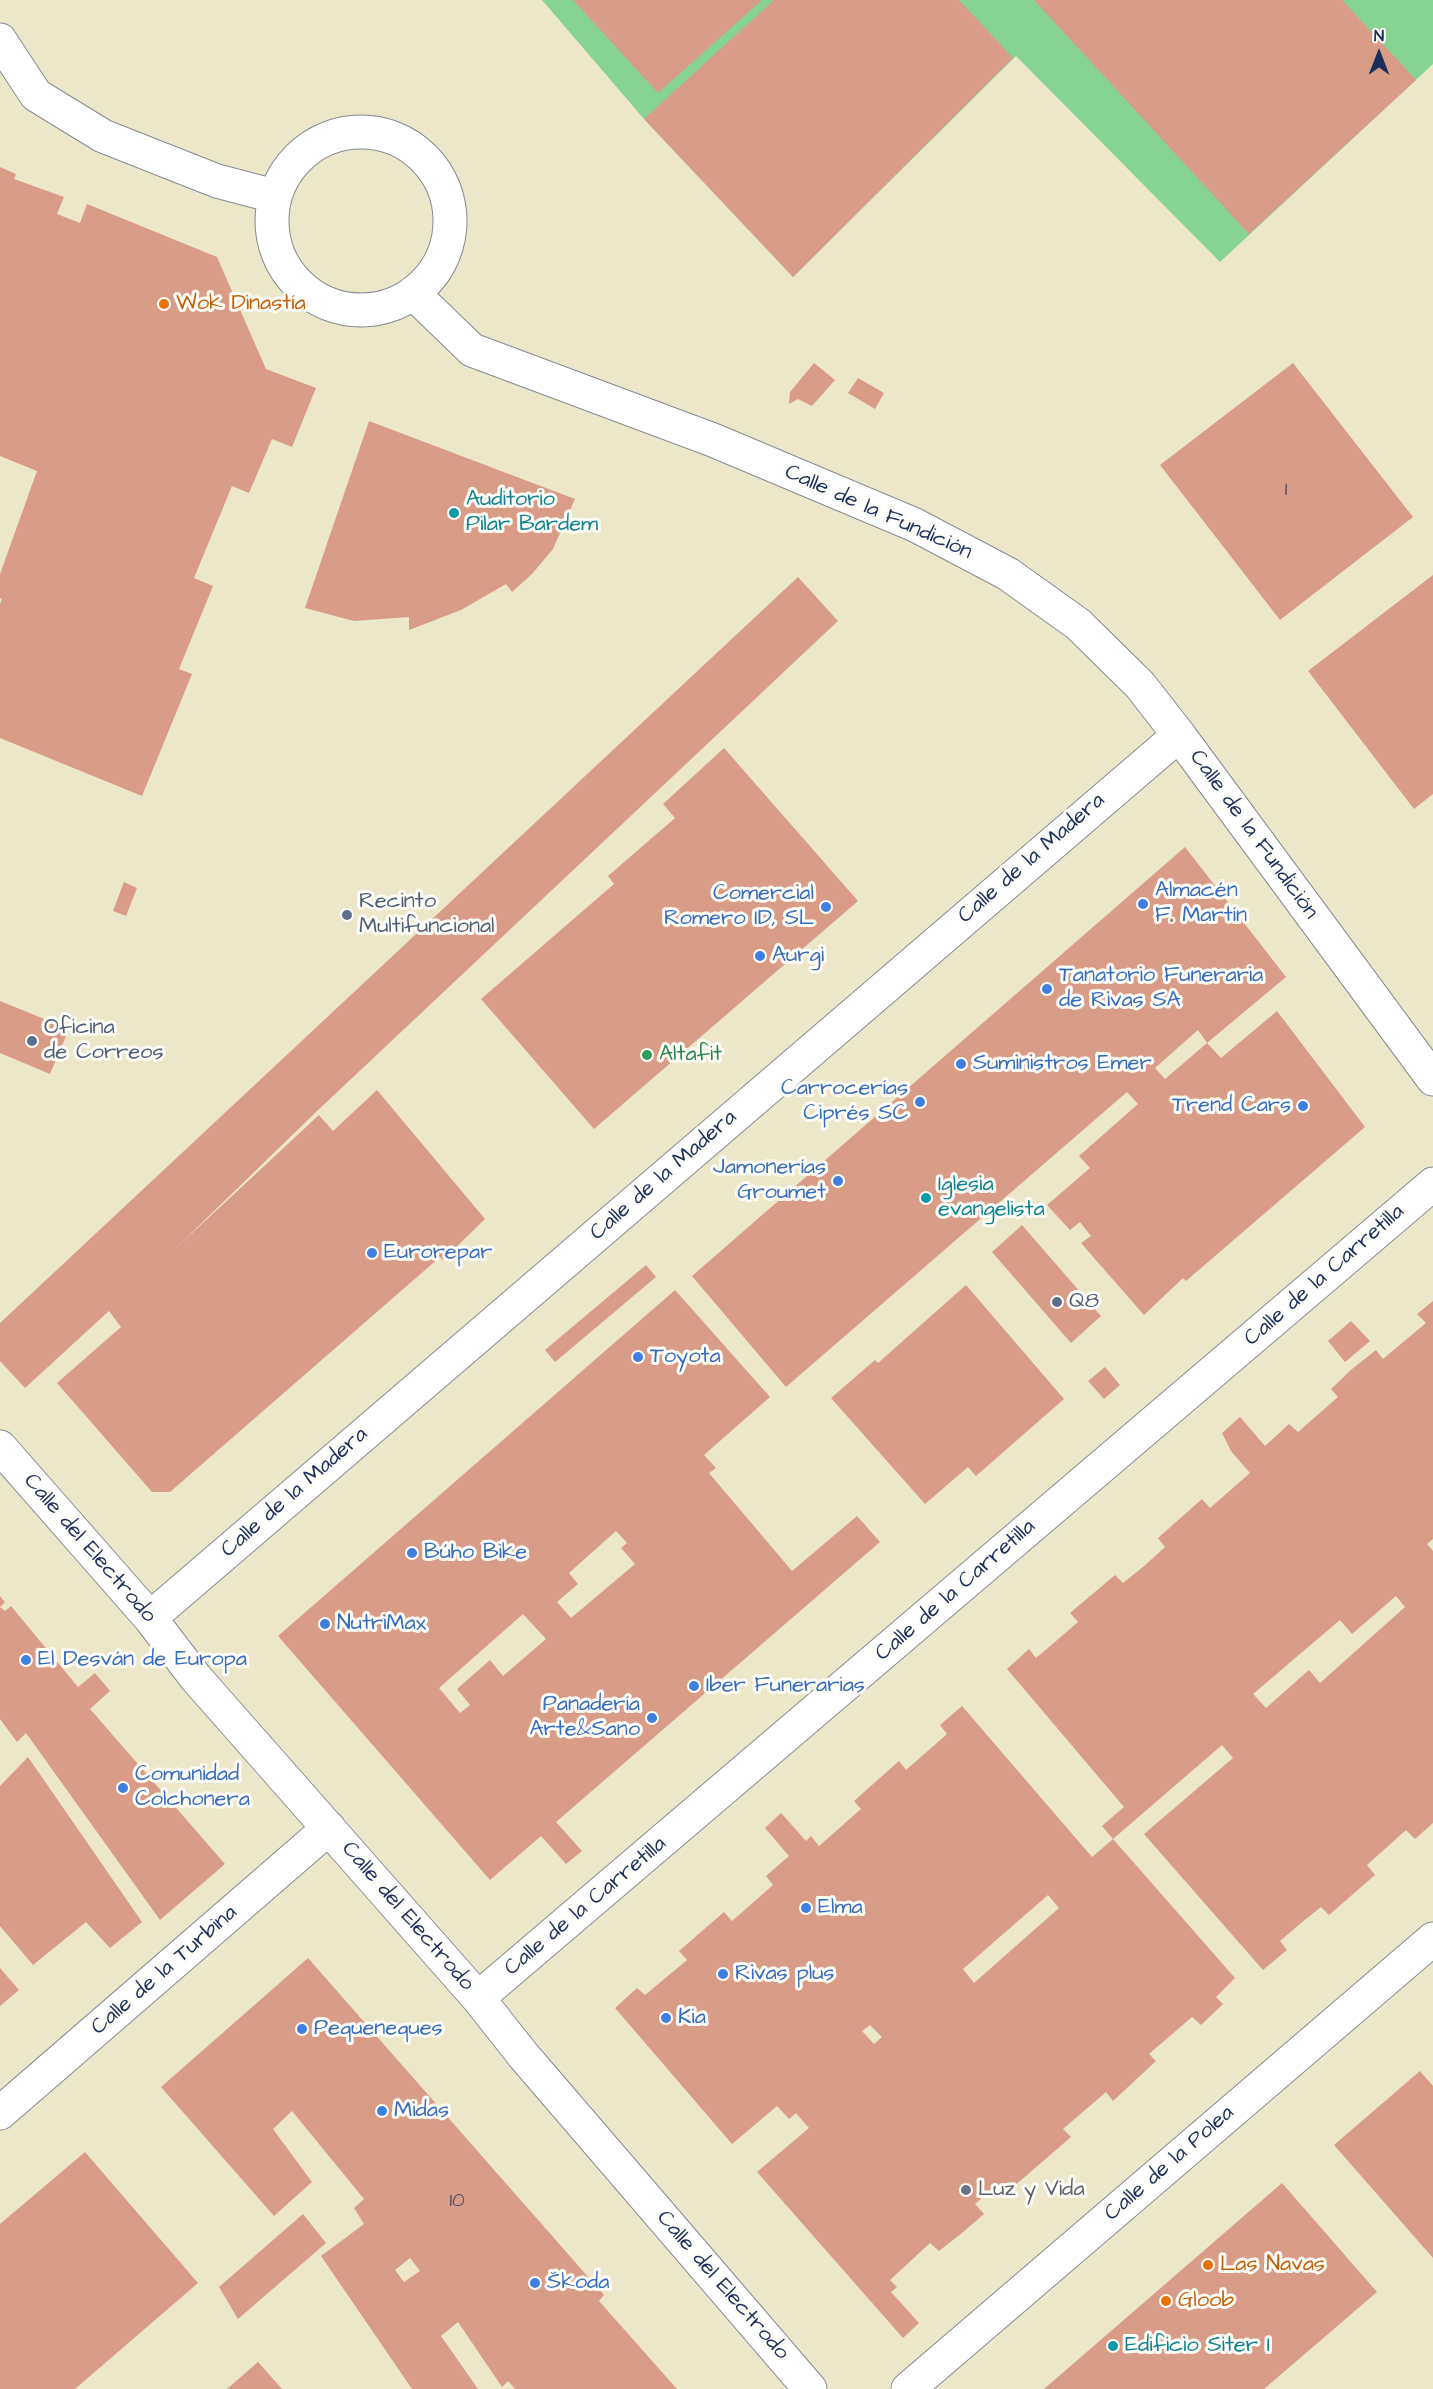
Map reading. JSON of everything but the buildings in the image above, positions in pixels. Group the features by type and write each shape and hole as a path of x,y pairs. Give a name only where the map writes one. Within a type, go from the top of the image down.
{"street":[{"path":"0,40 36,95 103,136 217,181 274,196"},
{"path":"355,131 383,134 410,146 431,165 445,190 451,218 447,247 434,273 413,294 388,306 361,310 324,303 309,294 289,275 276,251 270,223 274,196 285,171 304,151 328,137 355,131"},
{"name":"Calle de la Fundición","path":"413,294 472,350 713,440 915,525 1008,574 1078,624 1140,685 1433,1079"},
{"name":"Calle de la Madera","path":"150,1618 1179,735"},
{"name":"Calle de la Carretilla","path":"478,1998 1433,1184"},
{"name":"Calle del Electrodo","path":"0,1447 150,1618 196,1678 478,1998 523,2055 810,2389"},
{"name":"Calle de la Turbina","path":"0,2114 329,1828"},
{"name":"Calle de la Polea","path":"908,2389 1433,1939"}],"green space":[{"path":"542,0 1433,0 1433,64 1220,262 1016,56 793,277 644,119"}],"place":[{"name":"Wok Dinastía","path":"164,304"},
{"name":"Auditorio Pilar Bardem","path":"454,513"},
{"name":"Almacén F. Martín","path":"1143,904"},
{"name":"Comercial Romero ID, SL","path":"826,907"},
{"name":"Recinto Multifuncional","path":"347,915"},
{"name":"Aurgi","path":"760,956"},
{"name":"Tanatorio Funeraria de Rivas SA","path":"1047,989"},
{"name":"Oficina de Correos","path":"32,1041"},
{"name":"Altafit","path":"647,1055"},
{"name":"Suministros Emer","path":"961,1064"},
{"name":"Carrocerías Ciprés SC","path":"920,1102"},
{"name":"Trend Cars","path":"1303,1106"},
{"name":"Jamonerías Groumet","path":"838,1181"},
{"name":"Iglesia evangelista","path":"926,1198"},
{"name":"Eurorepar","path":"372,1253"},
{"name":"Q8","path":"1057,1302"},
{"name":"Toyota","path":"638,1357"},
{"name":"Búho Bike","path":"412,1553"},
{"name":"NutriMax","path":"325,1624"},
{"name":"El Desván de Europa","path":"26,1660"},
{"name":"Iber Funerarias","path":"694,1686"},
{"name":"Panadería Arte&Sano","path":"652,1718"},
{"name":"Comunidad Colchonera","path":"123,1788"},
{"name":"Elma","path":"806,1908"},
{"name":"Rivas plus","path":"723,1974"},
{"name":"Kia","path":"666,2018"},
{"name":"Pequeneques","path":"302,2029"},
{"name":"Midas","path":"382,2111"},
{"name":"Luz y Vida","path":"966,2190"},
{"name":"Las Navas","path":"1208,2265"},
{"name":"Škoda","path":"535,2283"},
{"name":"Gloob","path":"1166,2301"},
{"name":"Edificio Siter I","path":"1113,2346"}]}
